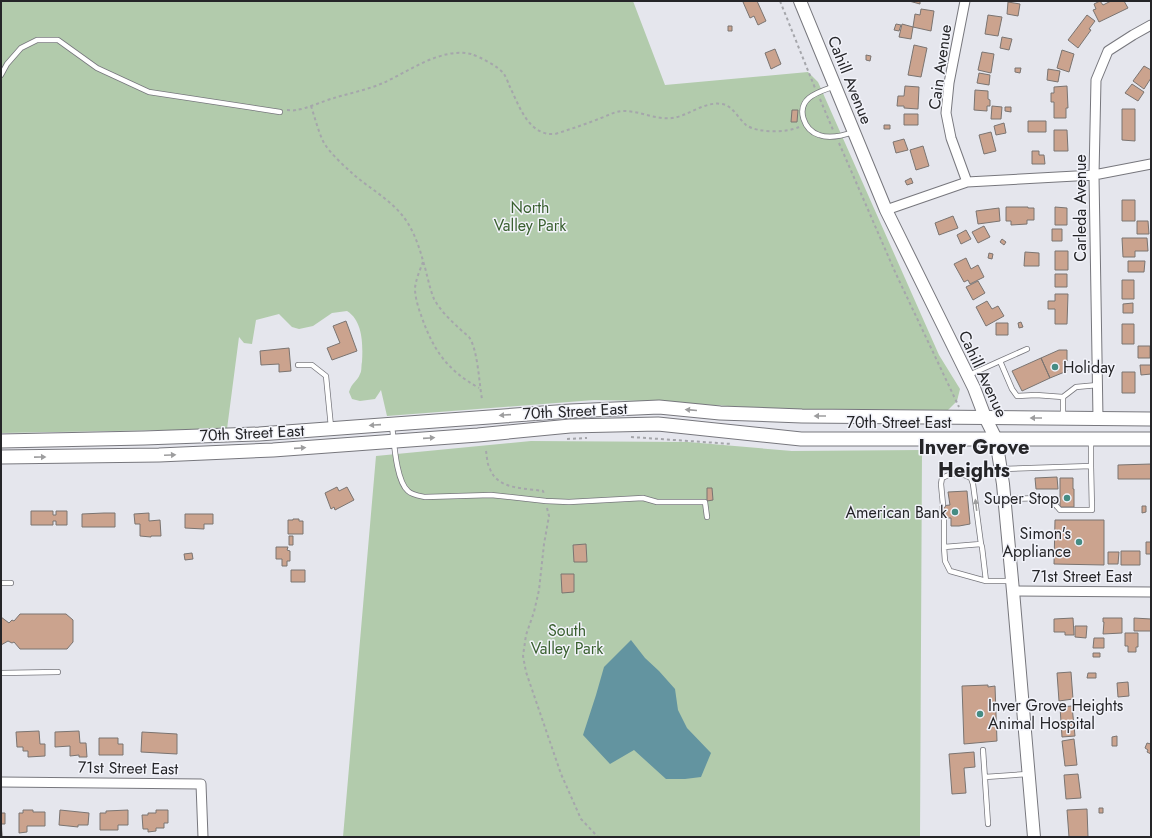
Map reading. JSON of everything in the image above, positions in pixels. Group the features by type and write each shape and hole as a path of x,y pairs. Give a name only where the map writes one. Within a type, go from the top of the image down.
{"main road":[{"name":"70th Street East","path":"1,441 259,434 570,411 659,407 720,413 802,416 1151,419"},
{"name":"70th Street East","path":"1,457 159,455 273,450 478,435 570,426 658,424 801,439 1151,439"}],"street":[{"name":"Cahill Avenue","path":"800,1 886,210 968,376 985,418 996,439 1013,586 1034,837"},
{"name":"Cain Avenue","path":"965,1 946,113 951,138 967,182"},
{"name":"Carleda Avenue","path":"1098,418 1094,175 1096,80 1108,51 1151,25"},
{"path":"886,210 967,182 1094,175 1151,164"},
{"name":"71st Street East","path":"1013,586 1151,592"},
{"name":"71st Street East","path":"1,782 201,784 203,837"}],"lane":[{"path":"1,75 7,64 21,48 37,40 58,40 97,68 149,92 280,112"},
{"path":"835,86 810,97 804,104 802,112 805,123 809,129 817,135 826,137 843,135 854,131"},
{"path":"968,376 1027,349"},
{"path":"1000,361 1012,389 1017,396 1036,395 1064,397 1076,387 1098,385"},
{"path":"298,365 312,365 326,376 332,428"},
{"path":"1063,418 1064,397"},
{"path":"392,424 398,468 403,486 408,492 425,497 491,495 546,502 643,498 657,502 705,502 707,516"},
{"path":"1004,499 1043,498 1055,504 1060,510 1092,510 1091,439"},
{"path":"1000,469 1091,466"},
{"path":"943,505 941,484 942,478 951,474 961,474 971,478 986,581"},
{"path":"944,518 945,561 950,571 986,581 1013,586"},
{"path":"944,547 981,544"},
{"path":"1,583 11,583"},
{"path":"1,673 58,672"},
{"path":"983,750 988,824"},
{"path":"985,777 1028,774"}],"path":[{"path":"780,1 835,136 899,281 964,417"},
{"path":"280,112 311,106 381,84 410,69 444,55 458,53 470,54 495,66 504,74 529,123 535,129 548,135 556,134 616,112 626,111 673,118 706,105 722,104 728,106 747,126 753,128 762,130 788,131 805,123"},
{"path":"311,106 325,144 334,155 353,174 394,206 403,216 415,238 434,299 442,310 468,336 474,352 482,399"},
{"path":"423,260 415,290 419,309 429,338 446,363 454,371 480,388"},
{"path":"629,437 736,445"},
{"path":"561,439 590,438"},
{"path":"486,451 490,471 500,481 515,488 543,491"},
{"path":"550,516 544,544 539,590 534,612 526,635 523,656 529,684 561,774 581,819 598,837"}],"green space":[{"name":"North Valley Park","path":"1,1 633,1 665,85 808,72 818,82 939,355 960,389 957,401 948,410 778,409 649,401 594,400 387,416 381,390 375,399 360,401 352,399 349,392 361,373 362,341 356,321 347,311 332,313 313,326 299,329 292,327 279,314 256,320 252,344 244,343 239,337 227,429 1,433"},
{"name":"South Valley Park","path":"531,441 688,442 792,451 922,450 920,837 343,837 376,456"}],"water":[{"path":"631,640 645,658 675,689 678,710 687,728 711,753 701,777 666,779 634,750 610,764 583,735 604,667"}],"building":[{"path":"757,1 766,21 758,25 754,16 750,18 743,2"},
{"path":"909,1 920,1 920,4"},
{"path":"1100,1 1103,5 1111,1 1124,1 1128,8 1099,22 1093,10 1096,9 1094,4"},
{"path":"1008,2 1020,4 1018,16 1007,14"},
{"path":"921,9 934,11 931,31 913,27 915,14 920,15"},
{"path":"988,15 1002,17 998,36 985,34"},
{"path":"1087,15 1095,21 1089,29 1091,30 1078,48 1068,40"},
{"path":"896,24 901,25 899,31 894,30"},
{"path":"902,24 913,27 911,39 899,37"},
{"path":"728,26 732,26 732,31 728,31"},
{"path":"1002,37 1012,39 1009,50 1000,48"},
{"path":"914,45 927,48 921,77 908,75"},
{"path":"775,49 781,64 771,69 765,53"},
{"path":"1062,50 1074,54 1069,72 1057,68"},
{"path":"982,52 994,54 991,73 978,70"},
{"path":"866,55 871,56 870,61 866,60"},
{"path":"1144,66 1151,70 1151,78 1144,89 1133,81"},
{"path":"1015,68 1021,68 1020,73 1015,72"},
{"path":"1048,69 1060,71 1058,82 1047,80"},
{"path":"979,73 990,75 989,85 977,83"},
{"path":"1132,84 1144,92 1138,101 1125,93"},
{"path":"905,86 919,87 918,109 897,106 898,96 904,96"},
{"path":"1067,86 1068,108 1066,108 1066,118 1054,118 1054,102 1051,102 1051,93 1054,93 1054,87"},
{"path":"975,90 988,91 990,106 987,106 987,111 974,110"},
{"path":"992,106 1002,107 1001,119 991,119"},
{"path":"1005,107 1011,107 1011,112 1005,111"},
{"path":"1122,109 1135,109 1135,141 1122,140"},
{"path":"792,110 798,110 797,122 791,122"},
{"path":"904,114 918,114 918,125 904,125"},
{"path":"1028,121 1046,121 1046,132 1028,132"},
{"path":"1004,123 1006,133 996,135 994,126"},
{"path":"884,125 890,125 890,129 884,129"},
{"path":"1054,130 1067,130 1068,151 1054,151"},
{"path":"991,132 996,151 984,154 979,135"},
{"path":"904,139 908,150 896,153 893,142"},
{"path":"923,146 929,166 916,170 910,150"},
{"path":"1032,151 1039,151 1039,155 1044,155 1045,164 1032,164"},
{"path":"911,178 913,183 907,185 905,181"},
{"path":"1122,200 1135,200 1135,221 1122,221"},
{"path":"1006,207 1034,208 1034,220 1027,220 1027,224 1011,225 1011,221 1006,221"},
{"path":"1055,207 1067,208 1067,225 1055,225"},
{"path":"999,208 1000,221 978,224 976,211"},
{"path":"953,216 958,228 939,235 935,223"},
{"path":"1137,221 1148,221 1149,234 1137,234"},
{"path":"984,226 990,237 978,243 972,232"},
{"path":"1052,229 1062,229 1062,241 1052,241"},
{"path":"966,230 971,239 961,244 957,235"},
{"path":"1122,238 1147,238 1148,251 1135,251 1135,257 1123,257"},
{"path":"1002,239 1006,242 1004,245 1000,242"},
{"path":"1055,251 1068,251 1068,270 1055,270"},
{"path":"1025,252 1039,253 1039,266 1024,266"},
{"path":"989,253 993,254 992,259 988,258"},
{"path":"966,258 971,269 978,265 984,277 970,284 968,280 964,282 954,264"},
{"path":"1128,261 1145,261 1144,272 1128,272"},
{"path":"1055,274 1067,274 1067,287 1055,287"},
{"path":"1122,280 1134,280 1134,299 1122,299"},
{"path":"978,281 985,293 973,300 966,287"},
{"path":"1055,294 1068,294 1067,324 1055,324 1055,309 1048,309 1048,301 1055,301"},
{"path":"987,301 992,309 998,306 1004,316 986,326 976,307"},
{"path":"1133,303 1133,313 1123,313 1123,304"},
{"path":"346,321 357,351 332,360 327,348 340,343 333,326"},
{"path":"1021,322 1023,327 1019,328 1018,323"},
{"path":"996,323 1008,323 1008,335 996,335"},
{"path":"1122,324 1134,324 1134,344 1122,344"},
{"path":"1138,346 1150,346 1150,358 1138,358"},
{"path":"289,348 291,371 279,372 279,364 261,365 260,351"},
{"name":"Holiday","path":"1059,350 1067,350 1067,361 1063,363 1067,371 1050,378 1041,358"},
{"name":"Holiday","path":"1041,358 1050,378 1022,391 1012,371"},
{"path":"1140,365 1151,365 1151,374 1141,375"},
{"path":"1122,372 1135,372 1135,393 1122,393"},
{"path":"1151,464 1151,479 1118,479 1118,465"},
{"name":"Super Stop","path":"1057,477 1058,489 1036,489 1035,478"},
{"name":"Super Stop","path":"1060,478 1073,478 1074,507 1060,507"},
{"path":"337,487 339,491 347,487 354,500 335,510 334,507 331,509 325,493"},
{"path":"707,488 712,488 713,500 707,501"},
{"name":"American Bank","path":"967,491 970,524 951,526 951,518 941,518 940,506 950,505 948,492"},
{"path":"1142,506 1146,506 1146,512 1142,513"},
{"path":"31,511 53,511 53,515 56,515 56,511 67,511 67,525 56,525 56,521 53,521 53,525 31,525"},
{"path":"115,513 115,527 82,527 82,514"},
{"path":"149,513 149,521 160,520 161,536 140,536 140,524 135,524 134,514"},
{"path":"185,514 213,514 213,524 204,524 204,529 185,528"},
{"path":"293,519 303,521 303,534 288,534 288,520"},
{"name":"Simon's Appliance","path":"1055,520 1104,520 1104,565 1054,564"},
{"path":"289,536 293,536 293,545 289,545"},
{"path":"1146,542 1151,542 1151,554 1146,554"},
{"path":"586,544 587,562 574,562 573,545"},
{"path":"276,547 288,547 287,550 290,551 290,561 287,561 287,566 282,566 282,559 276,559"},
{"path":"1121,551 1140,551 1140,565 1121,565"},
{"path":"1108,552 1119,552 1118,564 1108,564"},
{"path":"192,553 193,559 185,560 184,554"},
{"path":"291,570 305,570 305,582 291,582"},
{"path":"561,574 574,574 574,592 562,593"},
{"path":"20,614 66,614 73,620 73,642 67,649 20,649 14,642 12,643 8,641 1,645 1,617 9,623 12,620 14,621"},
{"path":"1073,618 1074,635 1065,635 1065,632 1054,632 1054,619"},
{"path":"1103,618 1122,618 1122,633 1103,634"},
{"path":"1134,618 1151,619 1151,631 1134,631"},
{"path":"1075,626 1087,626 1086,638 1075,637"},
{"path":"1125,633 1138,633 1138,647 1136,647 1136,652 1128,652 1128,646 1125,646"},
{"path":"1094,638 1104,638 1104,648 1093,648"},
{"path":"1093,653 1100,653 1100,657 1093,657"},
{"path":"1071,672 1073,699 1059,701 1057,673"},
{"path":"1088,673 1096,673 1096,678 1087,678"},
{"path":"1128,682 1129,696 1118,697 1117,683"},
{"name":"Inver Grove Heights Animal Hospital","path":"988,685 988,687 995,686 997,741 964,744 962,686"},
{"path":"1072,706 1075,736 1062,737 1060,707"},
{"path":"39,731 40,744 45,744 45,756 28,757 28,751 23,751 23,747 17,747 16,732"},
{"path":"79,731 80,743 86,743 87,757 79,757 79,755 70,756 70,746 55,747 55,732"},
{"path":"142,732 177,734 177,754 141,752"},
{"path":"1117,736 1117,746 1112,746 1112,737"},
{"path":"99,738 118,738 118,744 123,744 123,755 99,755"},
{"path":"1074,739 1077,765 1065,766 1062,741"},
{"path":"1147,743 1151,744 1151,754 1147,752 1148,750 1145,748"},
{"name":"Inver Grove Heights Animal Hospital","path":"974,752 975,767 964,768 966,793 952,794 949,754"},
{"path":"1078,774 1081,798 1066,799 1064,775"},
{"path":"1099,808 1103,808 1103,813 1099,813"},
{"path":"1087,809 1088,837 1069,837 1067,810"},
{"path":"23,810 45,812 45,826 27,826 27,832 19,833 19,813 23,813"},
{"path":"60,810 89,813 88,825 78,825 78,827 59,825"},
{"path":"128,810 128,825 118,825 118,830 100,830 100,813 106,813 106,811"},
{"path":"156,810 168,810 168,823 164,823 164,828 156,828 156,831 148,832 148,829 143,829 142,815 156,813"},
{"path":"1,813 5,813 5,824 1,824"}],"place":[{"name":"Holiday","path":"1055,367"},
{"name":"Super Stop","path":"1067,498"},
{"name":"American Bank","path":"955,512"},
{"name":"Simon's Appliance","path":"1079,542"},
{"name":"Inver Grove Heights Animal Hospital","path":"980,714"}],"district":[{"name":"Inver Grove Heights","path":"974,458"}]}
